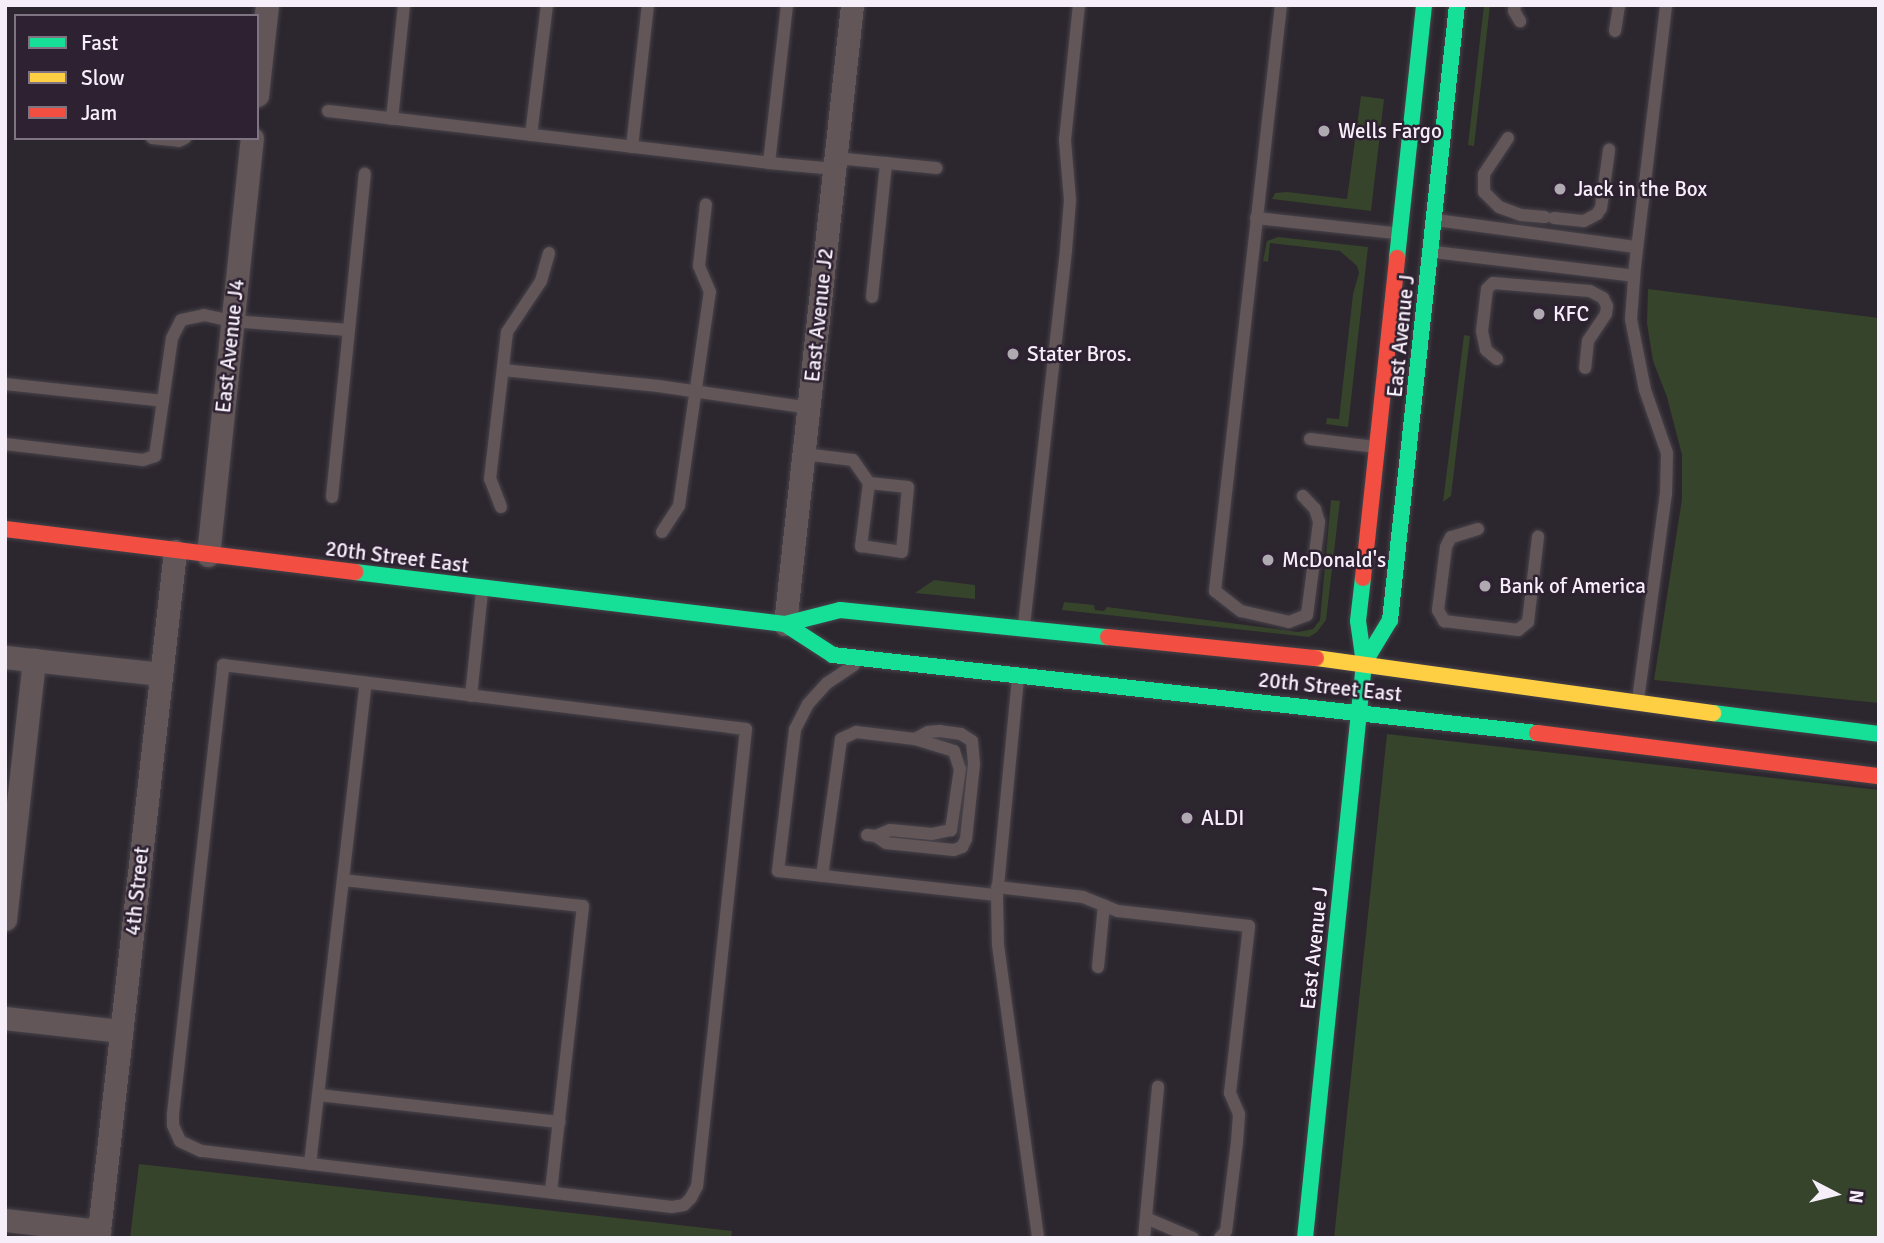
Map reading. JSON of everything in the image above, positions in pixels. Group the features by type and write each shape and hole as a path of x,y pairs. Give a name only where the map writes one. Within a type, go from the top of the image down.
{"main road":[{"name":"East Avenue J","path":"1305,1238 1364,663 1358,621 1424,5"},
{"path":"1433,223 1425,216 1422,180 1438,5"},
{"name":"East Avenue J","path":"1364,663 1390,620 1457,5"},
{"path":"1399,233 1406,240 1413,271 1405,381 1412,433"},
{"name":"20th Street East","path":"5,529 785,624 841,610 1024,631 1364,663 1637,704 1879,734"},
{"name":"20th Street East","path":"785,624 833,655 1018,677 1359,711 1879,776"},
{"path":"1013,646 1024,631"},
{"path":"880,660 893,650 907,646"}],"street":[{"path":"259,77 267,5"},
{"name":"East Avenue J2","path":"785,624 852,5"},
{"name":"East Avenue J4","path":"208,555 252,140"},
{"name":"4th Street","path":"5,1220 99,1231 175,551"},
{"path":"5,657 161,674"},
{"path":"5,919 34,660"},
{"path":"5,1018 121,1031"}],"lane":[{"path":"393,119 404,5"},
{"path":"531,135 547,5"},
{"path":"632,147 648,5"},
{"path":"769,163 787,5"},
{"path":"1024,631 1066,250 1070,200 1065,140 1079,5"},
{"path":"1281,5 1215,591 1241,611 1289,622 1307,615 1319,522 1315,509 1303,496"},
{"path":"1514,5 1514,11 1520,21"},
{"path":"1615,32 1619,5"},
{"path":"1637,704 1666,494 1667,453 1645,390 1632,319 1637,247 1666,5"},
{"path":"328,111 769,163 886,163 937,168"},
{"path":"1508,138 1485,174 1483,192 1499,206 1521,215 1584,221 1597,214 1601,208 1609,150"},
{"path":"872,297 886,163"},
{"path":"332,497 365,174"},
{"path":"662,532 679,506 710,292 699,266 706,204"},
{"path":"1256,218 1399,233"},
{"path":"1433,223 1637,247"},
{"path":"1430,252 1634,276"},
{"path":"501,507 490,479 508,332 541,281 549,253"},
{"path":"1497,359 1486,351 1482,331 1487,289 1493,283 1578,290 1603,298 1607,306 1606,313 1588,341 1585,368"},
{"path":"5,444 143,460 155,456 172,338 181,320 204,315 232,321 349,330"},
{"path":"503,369 810,408"},
{"path":"5,384 163,401"},
{"path":"1310,439 1376,447"},
{"path":"804,454 853,460 869,483 861,546 902,552 908,488 869,483"},
{"path":"1478,529 1451,537 1446,547 1438,610 1444,621 1518,630 1528,622 1538,537"},
{"path":"471,696 482,589"},
{"path":"863,658 827,684 808,704 795,730 778,871 1083,897 1118,911 1249,926 1230,1093 1239,1114 1237,1142 1226,1231 1220,1238"},
{"path":"223,665 471,696 746,729 697,1186 684,1205 672,1207 201,1151 180,1141 173,1125 223,665"},
{"path":"1018,677 997,891 998,945 1038,1238"},
{"path":"310,1164 366,683"},
{"path":"822,876 841,739 856,733 915,739 948,748 959,758 951,830 932,834 890,830 872,836 886,843 954,849 962,846 966,839 974,764 972,741 961,734 940,731 928,732 915,739"},
{"path":"343,880 583,906 551,1192"},
{"path":"1098,967 1104,905"},
{"path":"1144,1238 1158,1087"},
{"path":"318,1095 559,1122"},
{"path":"1146,1218 1193,1238"}],"green space":[{"path":"1484,5 1490,5 1474,146 1468,145"},
{"path":"1361,96 1384,99 1371,211 1272,199 1275,193 1287,192 1347,199"},
{"path":"1278,237 1368,247 1348,427 1326,424 1327,418 1339,419 1353,294 1359,273 1357,266 1340,251 1270,243 1268,262 1263,261 1267,241"},
{"path":"1648,289 1879,318 1879,703 1654,680 1682,499 1682,455 1667,397 1653,361 1647,323"},
{"path":"1464,335 1470,336 1451,496 1443,502"},
{"path":"1331,500 1340,501 1326,620 1317,632 1309,637 1062,610 1064,602 1094,605 1095,610 1104,611 1107,607 1298,632 1313,629 1320,620"},
{"path":"934,580 975,585 975,599 915,593"},
{"path":"1387,734 1879,790 1879,1238 1334,1238"},
{"path":"139,1164 732,1231 731,1238 130,1238"}],"traffic: fast":[{"path":"1397,258 1424,5"},
{"path":"1364,663 1390,620 1457,5"},
{"path":"355,572 785,624 840,610 1108,637"},
{"path":"1305,1238 1364,663 1358,621 1363,578"},
{"path":"785,624 833,655 1537,733"},
{"path":"1713,713 1879,734"}],"traffic: slow":[{"path":"1316,658 1713,713"}],"traffic: jam":[{"path":"1363,578 1397,258"},
{"path":"5,529 355,572"},
{"path":"1108,637 1316,658"},
{"path":"1537,733 1879,776"}],"place":[{"name":"Wells Fargo","path":"1324,131"},
{"name":"Jack in the Box","path":"1560,189"},
{"name":"KFC","path":"1539,314"},
{"name":"Stater Bros.","path":"1013,354"},
{"name":"McDonald's","path":"1268,560"},
{"name":"Bank of America","path":"1485,586"},
{"name":"ALDI","path":"1187,818"}]}
